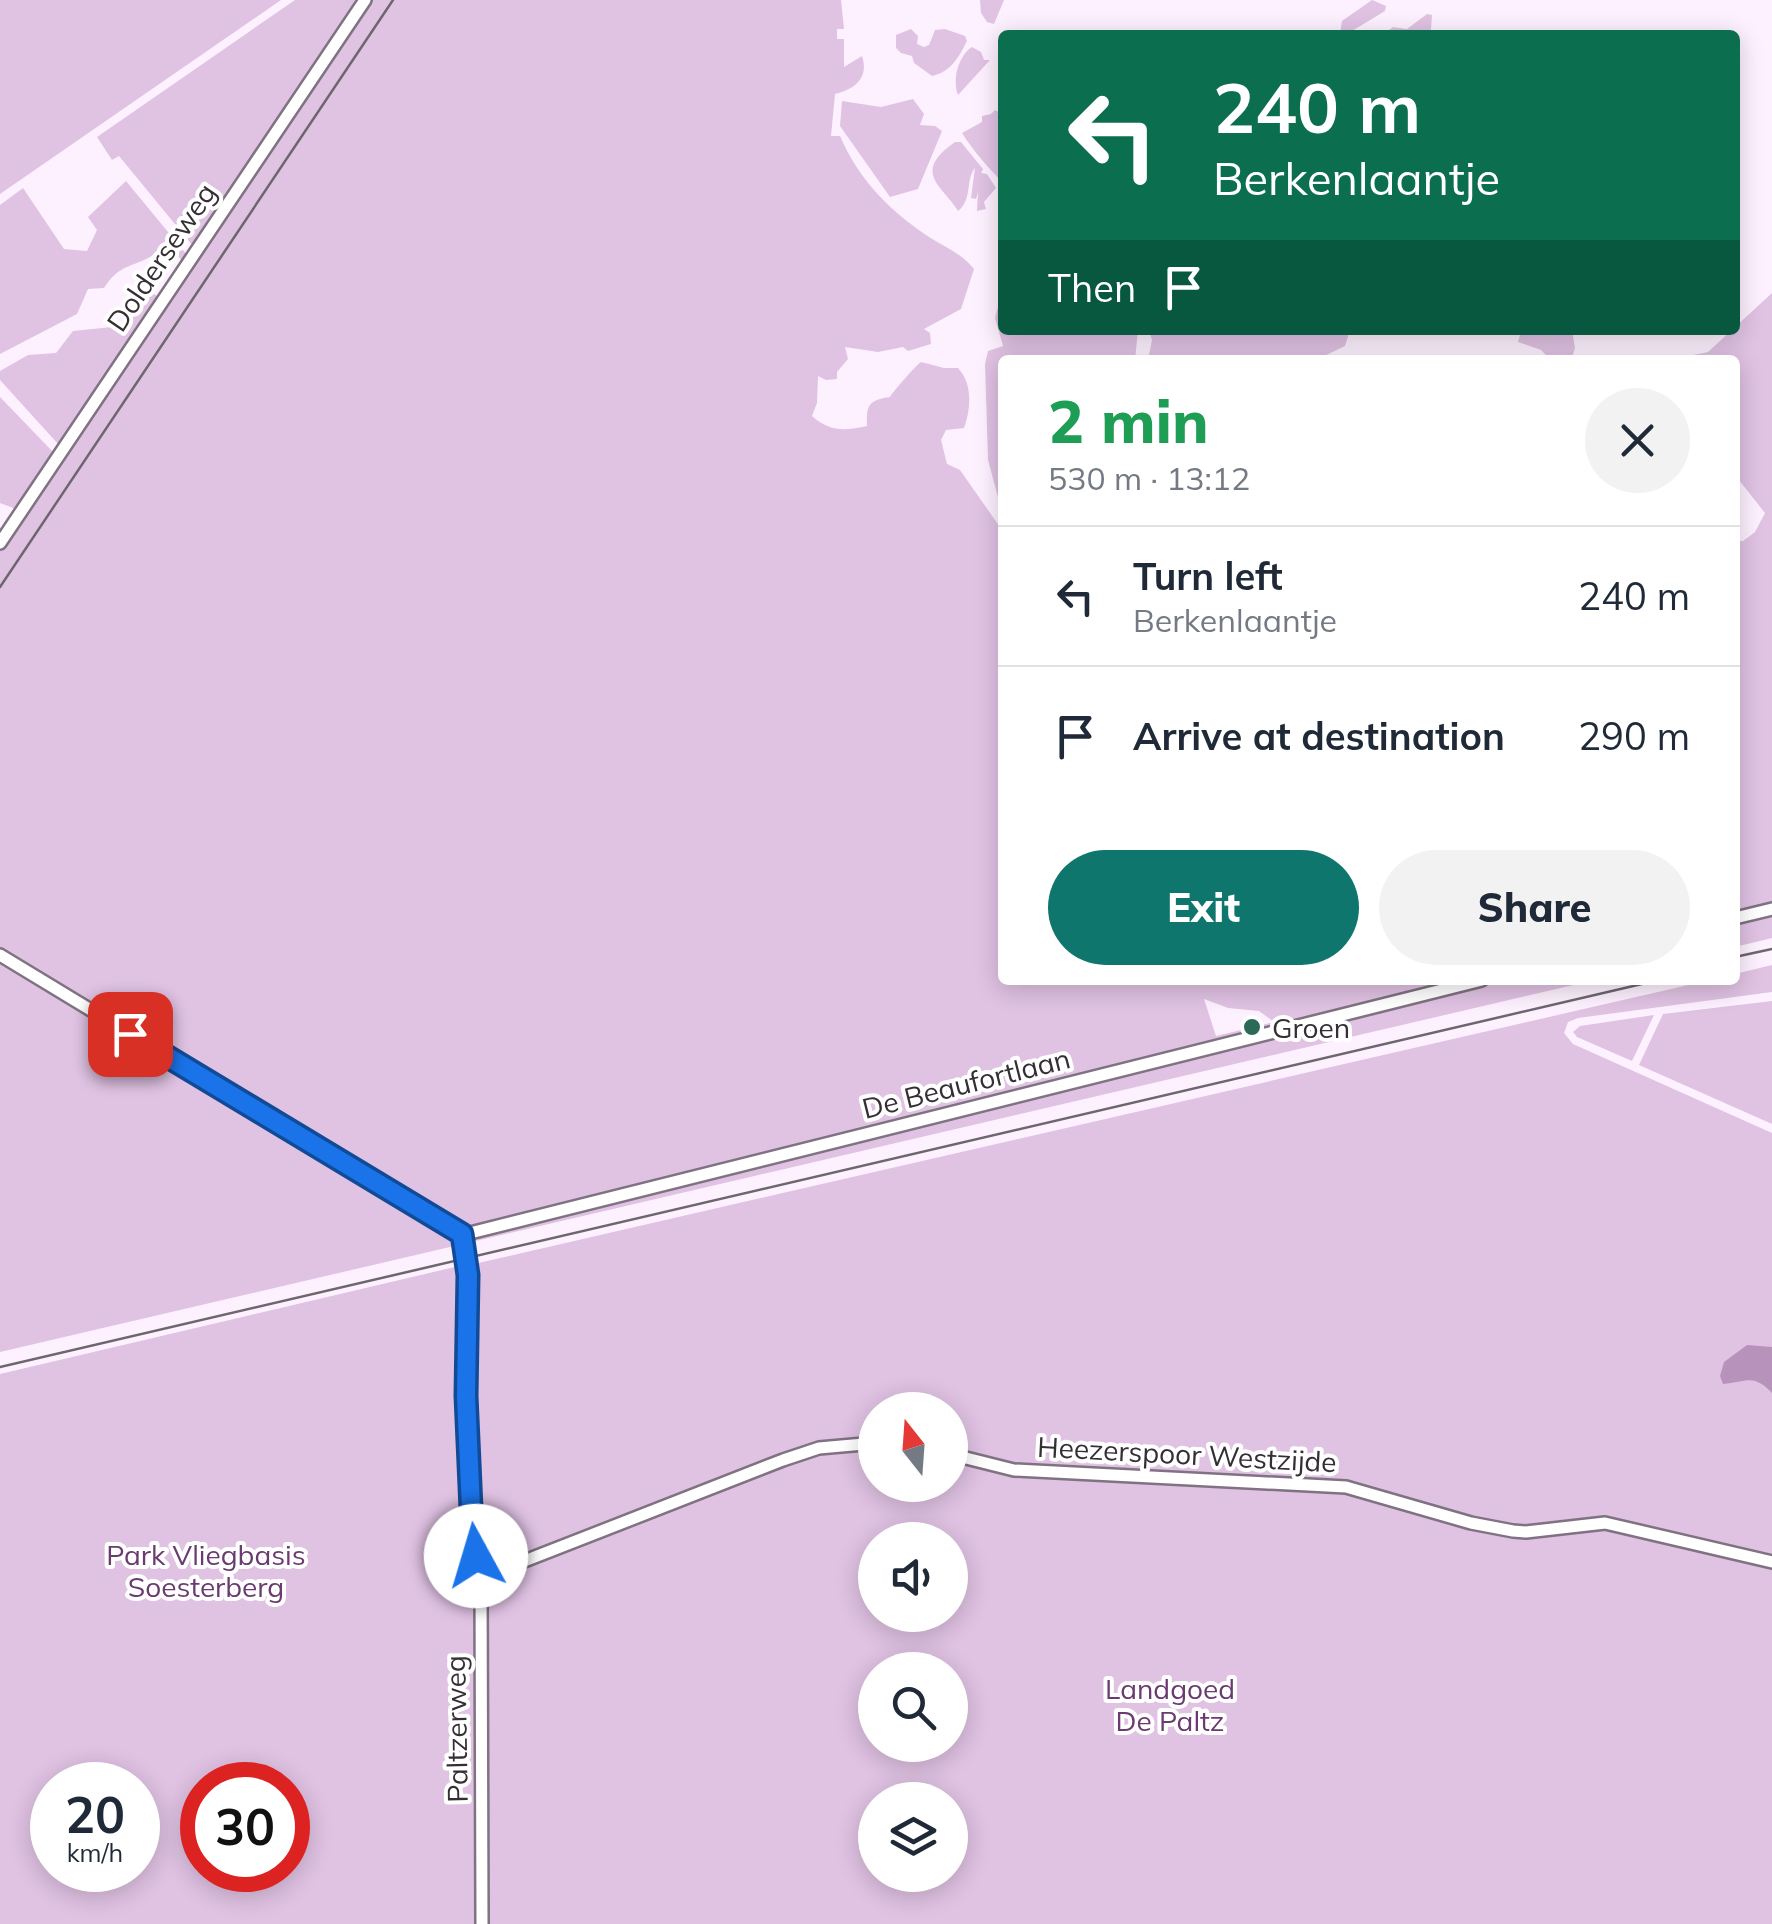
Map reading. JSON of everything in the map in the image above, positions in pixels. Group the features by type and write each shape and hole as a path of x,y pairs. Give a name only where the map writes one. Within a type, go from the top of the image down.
{"street":[{"name":"Dolderseweg","path":"0,543 365,0"},
{"path":"1740,917 1772,909"},
{"path":"0,955 462,1234"},
{"name":"De Beaufortlaan","path":"462,1234 1462,985"},
{"name":"Paltzerweg","path":"462,1234 468,1275 466,1396 472,1531 481,1578 482,1924"},
{"path":"481,1578 783,1460 819,1448 858,1445"},
{"name":"Heezerspoor Westzijde","path":"968,1458 1014,1470 1346,1487 1513,1531 1605,1523 1772,1562"}],"green space":[{"path":"0,0 281,0 0,194"},
{"path":"295,0 360,0 193,246 119,156 112,160 97,137"},
{"path":"369,0 841,0 844,29 837,29 837,39 844,39 844,67 862,56 864,70 855,85 835,94 831,136 840,136 856,167 889,205 974,269 961,309 924,329 930,333 931,344 908,351 903,347 878,352 845,347 848,359 837,372 837,379 818,376 817,403 812,416 838,429 867,426 870,405 890,397 921,362 958,368 966,381 969,405 964,428 946,430 941,440 947,464 960,470 998,524 998,985 1574,985 0,1352 0,549","holes":["1204,999 1228,1008 1259,1011 1274,1022 1216,1036"]},
{"path":"980,0 1004,0 994,24 981,13"},
{"path":"1372,0 1386,6 1385,11 1354,30 1340,30 1342,21"},
{"path":"1427,14 1432,15 1430,30 1389,30 1407,29"},
{"path":"911,29 918,36 917,44 924,47 929,45 935,30 945,29 965,36 967,41 949,67 932,76 914,63 912,56 896,48 896,35"},
{"path":"972,47 981,52 984,60 990,60 958,95 958,69"},
{"path":"913,99 924,114 920,125 942,131 918,189 890,197 840,126 842,101 881,107"},
{"path":"998,112 998,178 962,133 982,122 982,116"},
{"path":"955,142 961,142 996,188 984,202 986,209 977,211 978,192 976,199 971,198 975,168 966,201 958,211 934,179 935,162"},
{"path":"126,181 187,255 183,262 173,250 162,249 121,270 104,288 88,289 77,314 0,354 0,205 23,188 64,249 87,251 97,230 88,217"},
{"path":"152,293 159,297 59,445 0,380 0,371 28,355 56,353 73,331 122,326 138,299"},
{"path":"1772,293 1772,938 1740,946 1740,541 1755,532 1765,513 1740,481 1740,355 1693,355 1708,352 1726,335 1740,335 1740,322"},
{"path":"1000,335 1138,335 1136,355 998,355 998,497 988,460 985,364 988,351 1003,346"},
{"path":"1150,335 1348,335 1345,346 1326,355 1149,355"},
{"path":"1520,335 1573,335 1575,348 1573,355 1546,355 1518,342"},
{"path":"0,397 54,453 16,509 0,503"},
{"path":"1772,965 1772,992 1578,1018 1568,1022 1564,1033 1573,1044 1772,1133 1772,1924 0,1924 0,1374 459,1266 460,1348 469,1357 474,1264 1688,985 1740,985 1740,973"},
{"path":"1772,1001 1772,1124 1639,1065 1663,1014"},
{"path":"1654,1015 1632,1061 1573,1032 1580,1026"}],"shaded area":[{"path":"1747,1345 1772,1347 1772,1393 1754,1381 1723,1384 1720,1376 1724,1362"}],"railway":[{"path":"0,587 393,0"},
{"path":"1740,956 1772,949"},
{"path":"0,1367 1638,985"}],"place":[{"name":"Groen","path":"1252,1027"}],"route":[{"path":"130,1034 462,1234 468,1275 466,1396 476,1556"}],"park label":[{"name":"Park Vliegbasis Soesterberg","path":"206,1570"},
{"name":"Landgoed De Paltz","path":"1170,1704"}]}
